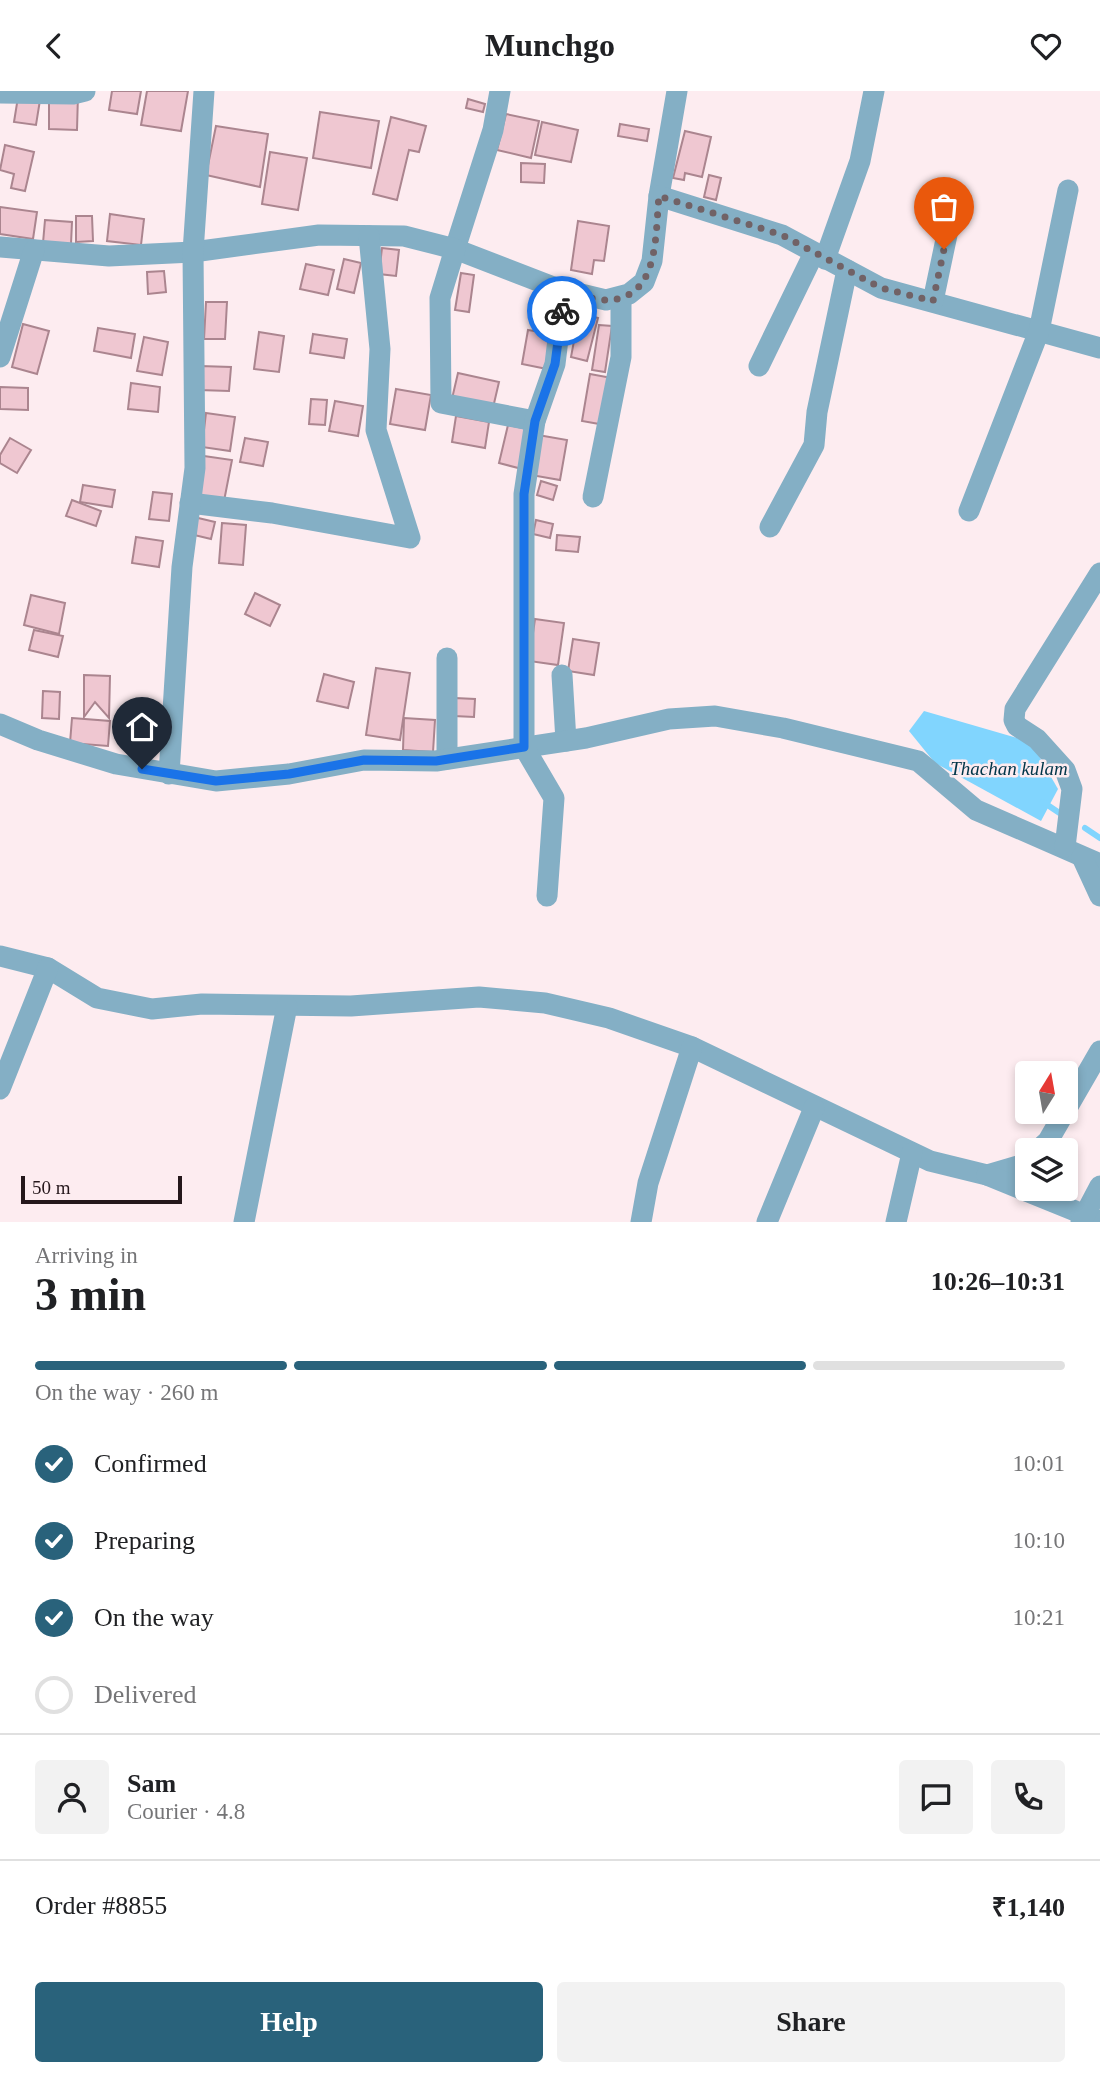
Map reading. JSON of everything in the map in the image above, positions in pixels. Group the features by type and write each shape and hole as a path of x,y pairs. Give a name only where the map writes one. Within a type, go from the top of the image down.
{"street":[{"path":"0,93 74,94 85,91"},
{"path":"169,774 182,567 195,468 193,252 204,91"},
{"path":"500,91 493,130 440,298 441,403 535,421"},
{"path":"0,247 109,256 193,252 319,235 404,236 455,249 564,290 606,300 621,297 644,282 652,261 659,196 677,91"},
{"path":"759,366 820,256 860,161 874,91"},
{"path":"969,511 1039,331 1068,190"},
{"path":"659,196 782,235 881,288 1100,348"},
{"path":"933,301 955,197"},
{"path":"190,503 272,513 410,538 376,430 380,349 369,236"},
{"path":"0,357 34,250"},
{"path":"770,527 814,445 817,412 847,270"},
{"path":"547,896 554,798 524,747 524,494 535,421 555,364 564,290"},
{"path":"593,497 621,357 621,297"},
{"path":"1100,573 1015,709 1014,720 1017,726 1037,739 1065,770 1072,789 1082,856 1100,896"},
{"path":"447,658 447,759"},
{"path":"562,675 566,741"},
{"path":"0,724 37,740 116,764 216,781 289,774 364,760 447,759 566,741 669,719 715,716 783,728 918,761 975,810 1082,856"},
{"path":"0,956 48,968 97,998 152,1009 202,1004 351,1006 479,997 545,1003 608,1018 692,1047 814,1108 930,1161 987,1174 1089,1219 1100,1186"},
{"path":"0,1089 48,968"},
{"path":"244,1222 287,1006"},
{"path":"641,1222 652,1172 692,1047"},
{"path":"1050,1138 1100,1051"},
{"path":"767,1222 814,1108"},
{"path":"896,1222 912,1153"},
{"path":"987,1174 1015,1167"}],"water":[{"name":"Thachan kulam","path":"924,711 1031,742 1058,789 1041,821 935,763 909,731"}],"building":[{"path":"112,91 141,91 137,114 109,110"},
{"path":"147,91 188,91 181,131 141,125"},
{"path":"49,94 78,94 77,130 49,129"},
{"path":"18,97 40,100 36,125 14,122"},
{"path":"468,99 485,104 483,112 466,108"},
{"path":"320,112 379,121 371,168 313,158"},
{"path":"506,114 539,121 531,158 497,150"},
{"path":"391,117 426,126 419,152 409,150 397,200 373,194"},
{"path":"542,122 578,130 571,162 535,155"},
{"path":"620,124 649,129 647,141 618,136"},
{"path":"216,126 268,134 260,187 206,175"},
{"path":"685,131 711,137 702,177 685,173 684,180 673,178"},
{"path":"5,145 34,152 25,191 11,188 14,174 0,170"},
{"path":"270,152 307,158 298,210 262,204"},
{"path":"521,163 545,164 544,183 521,182"},
{"path":"709,175 721,178 716,200 704,197"},
{"path":"0,207 37,212 33,239 0,234"},
{"path":"110,214 144,219 141,245 107,241"},
{"path":"76,216 92,216 93,241 76,242"},
{"path":"45,220 72,222 71,244 43,243"},
{"path":"578,221 609,226 604,261 594,260 592,274 571,270"},
{"path":"382,248 399,250 396,276 379,274"},
{"path":"344,259 361,263 354,293 337,289"},
{"path":"306,264 334,270 328,295 300,289"},
{"path":"164,271 166,292 148,294 147,272"},
{"path":"461,273 474,275 469,312 455,310"},
{"path":"206,302 227,302 225,339 204,339"},
{"path":"567,310 598,318 587,361 571,357 574,341 561,338"},
{"path":"23,324 49,331 37,374 12,367"},
{"path":"599,325 612,326 605,372 592,370"},
{"path":"98,328 135,334 131,358 94,351"},
{"path":"528,330 553,334 547,369 522,364"},
{"path":"259,332 284,336 279,372 254,369"},
{"path":"313,334 347,339 344,358 310,353"},
{"path":"144,337 168,342 162,375 137,371"},
{"path":"200,366 231,367 229,391 199,390"},
{"path":"458,373 499,382 492,412 451,403"},
{"path":"590,374 612,378 605,425 582,421"},
{"path":"131,383 160,387 158,412 128,409"},
{"path":"0,387 28,388 28,410 0,409"},
{"path":"396,389 431,395 425,430 390,424"},
{"path":"311,399 327,400 325,425 309,424"},
{"path":"335,401 363,406 358,436 329,431"},
{"path":"206,413 235,417 230,451 202,447"},
{"path":"456,416 489,422 485,448 452,442"},
{"path":"508,425 532,430 522,469 499,463"},
{"path":"538,435 567,440 560,480 531,475"},
{"path":"10,438 31,450 17,473 0,463 0,455"},
{"path":"245,438 268,442 263,466 240,462"},
{"path":"204,456 232,460 224,501 197,496"},
{"path":"541,481 557,486 553,500 537,495"},
{"path":"83,485 115,490 112,507 80,502"},
{"path":"153,492 172,494 169,521 149,519"},
{"path":"72,500 101,511 96,526 66,516"},
{"path":"194,517 215,522 211,539 190,534"},
{"path":"536,520 553,524 550,538 533,534"},
{"path":"222,523 246,525 243,565 219,563"},
{"path":"557,535 580,537 578,552 556,550"},
{"path":"136,537 163,541 159,567 132,563"},
{"path":"255,593 280,605 270,626 245,614"},
{"path":"31,595 65,603 59,634 24,625"},
{"path":"535,619 564,623 558,665 529,661"},
{"path":"34,630 63,636 58,657 29,650"},
{"path":"573,639 599,643 594,675 568,671"},
{"path":"376,668 410,673 400,740 366,735"},
{"path":"324,674 354,682 348,708 317,701"},
{"path":"84,675 110,676 109,718 95,702 84,717"},
{"path":"43,691 60,692 59,719 42,718"},
{"path":"455,698 475,699 474,717 454,716"},
{"path":"72,718 110,721 108,746 70,743"},
{"path":"404,718 435,720 433,752 403,750"}],"waterway":[{"path":"1043,802 1061,814"},
{"path":"1085,828 1100,838"}],"way so far":[{"path":"562,311 564,290 606,300 629,295 644,282 652,261 659,196 782,235 881,288 933,301 944,249"}],"route":[{"path":"142,769 216,781 289,774 364,760 436,761 524,747 524,494 535,421 555,364 562,311"}]}
